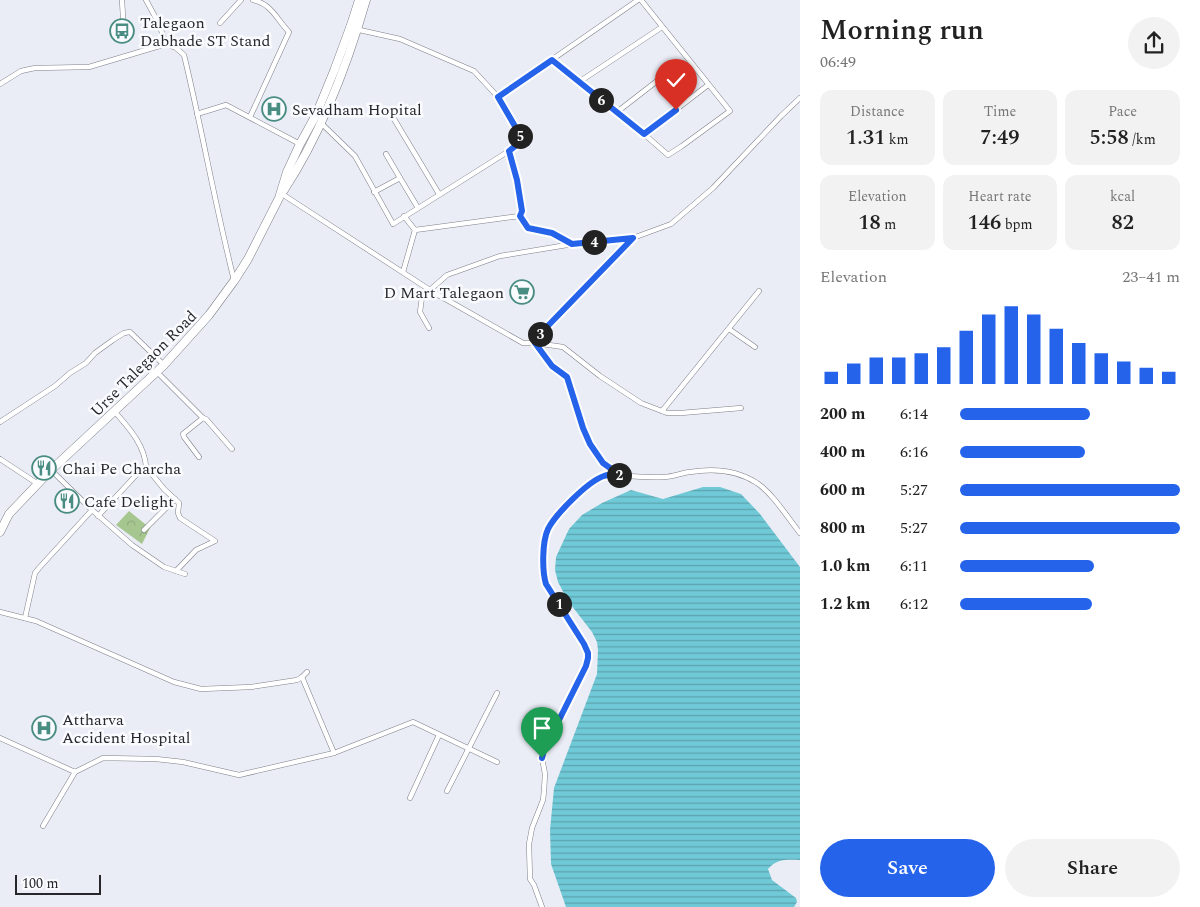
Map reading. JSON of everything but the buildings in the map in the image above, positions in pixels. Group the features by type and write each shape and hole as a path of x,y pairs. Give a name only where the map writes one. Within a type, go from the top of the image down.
{"highway":[{"name":"Urse Talegaon Road","path":"0,532 9,514 51,470 164,365 210,315 234,281 248,259 281,196 287,172 324,98 354,29 359,0"},
{"path":"281,196 321,123 342,76 354,29 366,0"}],"street":[{"path":"122,0 124,34"},
{"path":"146,0 159,24 166,44"},
{"path":"220,23 241,0"},
{"path":"250,117 289,32 269,7 253,0"},
{"path":"498,97 639,0 730,111 668,155 552,60"},
{"path":"579,82 662,27"},
{"path":"321,123 355,156 393,224 509,151 523,140 498,97 474,71 400,39 354,29"},
{"path":"0,84 21,71 35,68 89,66 166,44 176,48 184,55 234,281"},
{"path":"617,112 657,81"},
{"path":"644,134 708,86"},
{"path":"429,328 420,312 422,297 447,275 500,256 572,244 633,238 671,224 713,188 800,98"},
{"path":"197,114 226,105 300,144"},
{"path":"394,119 439,194"},
{"path":"509,151 517,180 522,211 520,216"},
{"path":"386,154 418,208"},
{"path":"374,192 400,178"},
{"path":"281,196 430,290 523,343 563,347 600,376 641,402 662,411 681,413 741,408"},
{"path":"404,216 414,230"},
{"path":"414,230 520,216"},
{"path":"520,216 528,228 552,233 572,244"},
{"path":"403,272 414,230"},
{"path":"535,343 540,334 633,238"},
{"path":"662,411 759,292"},
{"path":"729,329 755,347"},
{"path":"0,422 55,386 70,373 86,363 95,353 124,333 130,332 164,365"},
{"path":"535,343 552,366 567,377 590,444 603,463 620,475"},
{"path":"157,372 206,419 232,449"},
{"path":"115,412 131,430 142,449 146,459 146,467 164,489 179,503 178,513 180,518 215,541 196,550 176,571"},
{"path":"198,456 183,434 203,418"},
{"path":"0,460 38,484"},
{"path":"98,516 139,472 146,467"},
{"path":"51,470 98,516 132,545 164,567 185,574"},
{"path":"542,907 530,879 529,844 532,828 543,800 545,774 542,758 544,750 582,676 588,658 584,644 546,584 543,567 545,540 552,522 578,494 604,476 662,477 689,472 719,470 737,474 758,484 800,533"},
{"path":"144,530 175,499"},
{"path":"25,618 35,573 92,510"},
{"path":"0,612 36,621 174,682 201,690 251,688 297,680 308,672"},
{"path":"302,677 334,753"},
{"path":"447,791 496,693"},
{"path":"43,826 75,772 103,758 183,762 240,775 334,753 413,722 496,762"},
{"path":"410,798 439,735"},
{"path":"0,738 75,772"}],"green space":[{"path":"129,511 150,528 142,544 116,525"}],"water":[{"path":"703,487 720,487 741,494 760,514 800,567 800,860 779,861 768,869 772,880 796,898 797,902 794,907 566,907 551,864 550,830 554,788 597,674 598,650 597,642 592,632 568,601 558,582 555,570 556,557 569,529 582,515 602,503 631,490 663,499"}],"place":[{"name":"Talegaon Dabhade ST Stand","path":"122,31"},
{"name":"Sevadham Hopital","path":"274,109"},
{"name":"D Mart Talegaon","path":"522,292"},
{"name":"Chai Pe Charcha","path":"44,468"},
{"name":"Cafe Delight","path":"67,501"},
{"name":"Attharva Accident Hospital","path":"44,728"}],"route":[{"path":"542,758 544,750 582,676 588,658 584,644 544,578 543,567 547,531 552,522 578,494 604,476 620,475 603,463 590,444 567,377 552,366 535,343 540,334 633,238 572,244 552,233 528,228 520,216 522,211 517,180 509,151 523,140 498,97 552,60 644,134 676,110"}]}
